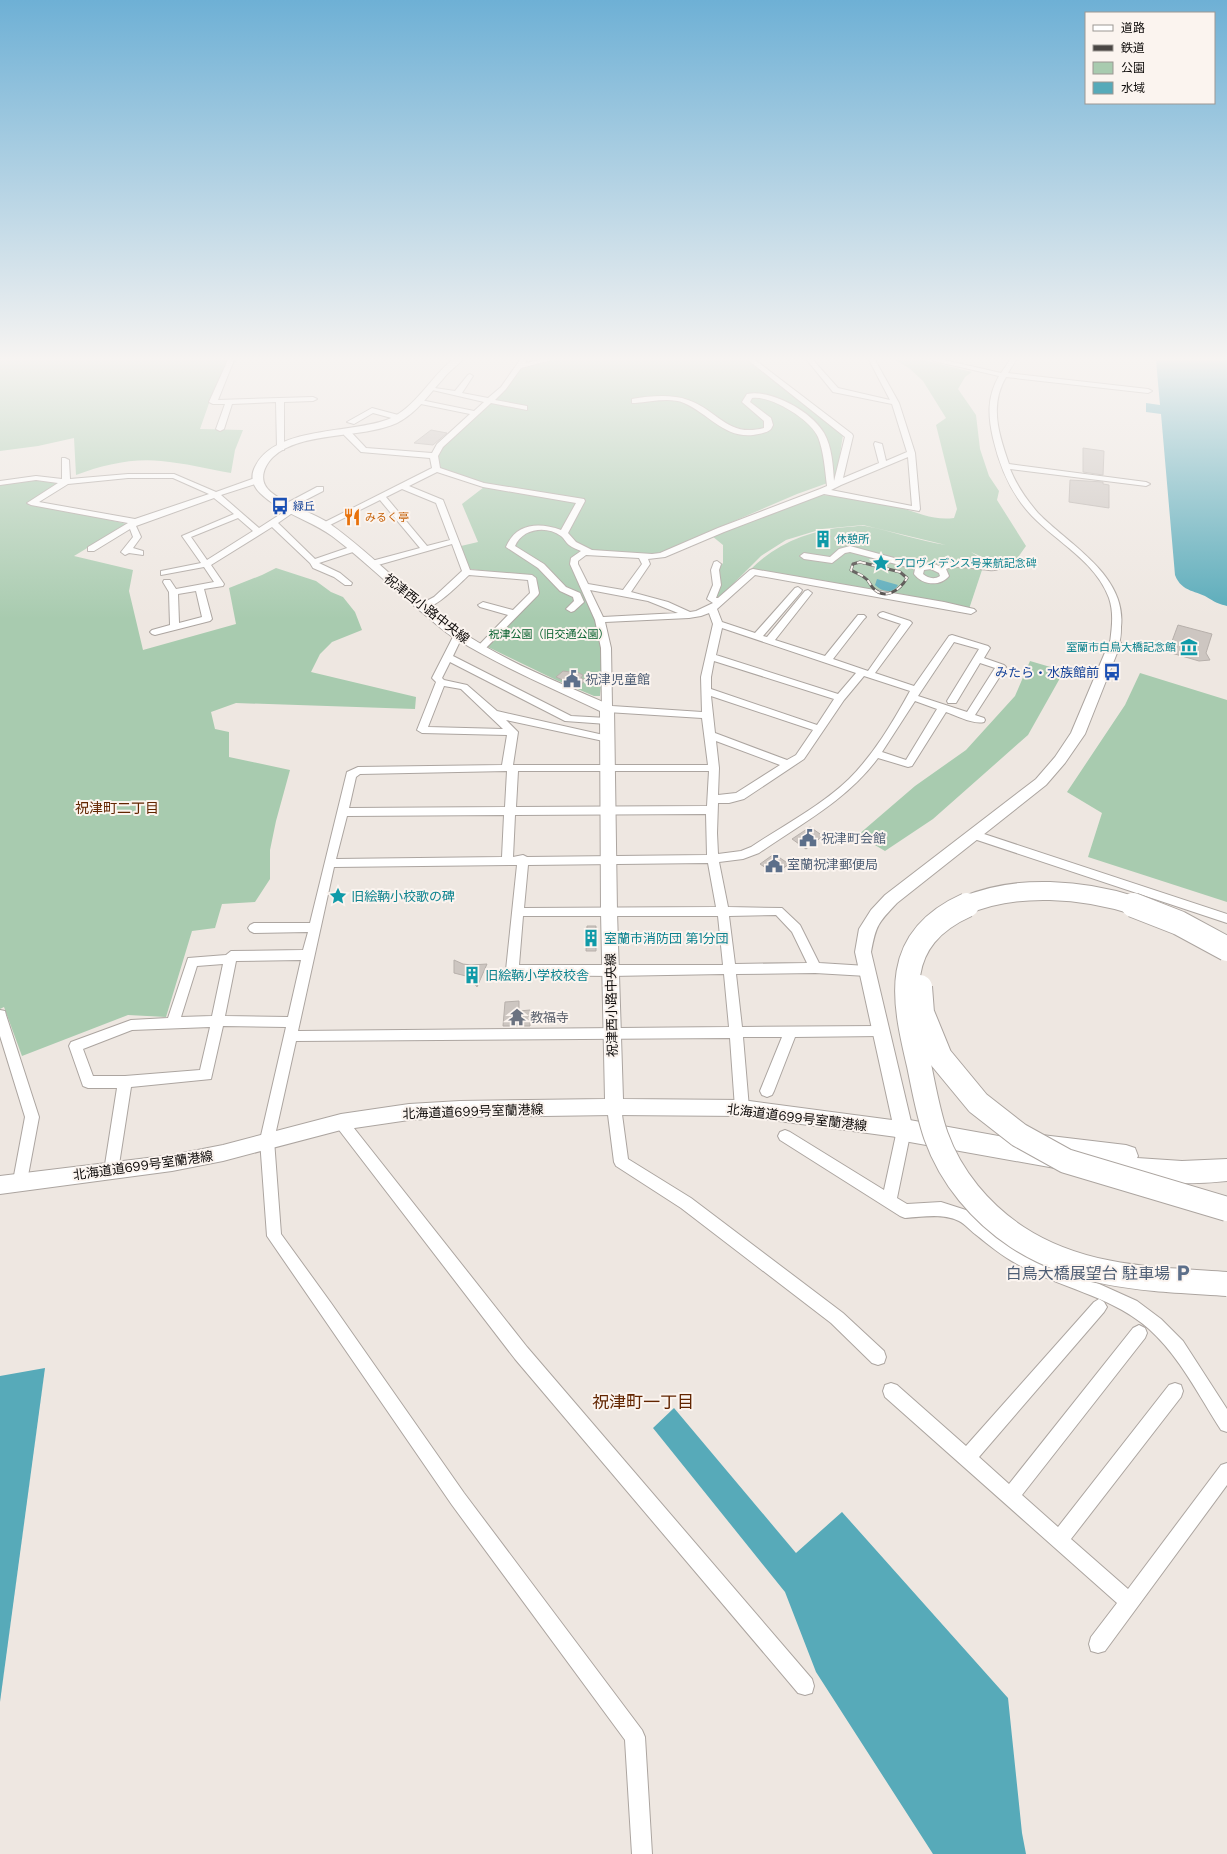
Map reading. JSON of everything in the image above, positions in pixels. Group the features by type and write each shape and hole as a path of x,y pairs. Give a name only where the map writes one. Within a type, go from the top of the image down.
{"highway":[{"path":"1227,949 1168,917 1094,895 1049,891 996,895 966,905 938,921 920,940 909,966 906,992 908,1018 928,1108 941,1149 954,1173 971,1198 1005,1228 1040,1251 1091,1271 1129,1278 1227,1284"},
{"path":"1227,958 1172,928 1152,919 1122,910 1079,902 1050,900 1016,902 992,906 972,913 952,925 936,939 922,967 920,990 922,1013 940,1057 978,1103 1020,1135 1066,1161 1227,1209"},
{"path":"904,1130 1148,1159 1203,1161 1227,1157"},
{"path":"904,1130 1018,1152 1143,1170 1185,1173 1227,1170"}],"main road":[{"path":"258,480 257,474 262,463 268,457 285,447"},
{"name":"祝津西小路中央線","path":"258,480 263,490 323,525 458,636 607,715 610,860 609,912 614,1107"},
{"path":"904,1130 863,952 867,929 877,914 891,899 1041,782 1060,760 1078,734 1115,643"},
{"name":"北海道道699号室蘭港線","path":"0,1185 20,1181 179,1162 223,1153 267,1140 342,1122 409,1112 460,1109 614,1107 742,1108 904,1130"}],"street":[{"path":"362,447 364,450 434,456"},
{"path":"436,469 434,456 440,447"},
{"path":"824,447 831,474 831,487"},
{"path":"831,487 845,447"},
{"path":"879,447 883,465"},
{"path":"831,487 916,509 911,453 909,447"},
{"path":"1000,447 1011,481 1021,498 1042,522 1095,568 1110,590 1116,602 1118,613 1118,633 1115,643"},
{"path":"571,609 579,602 577,595 564,589 541,566 510,547 511,540 521,530 531,528 564,533 572,543 590,552 652,557 662,555 911,453"},
{"path":"65,460 66,482"},
{"path":"1006,466 1146,484"},
{"path":"323,525 436,469 483,485 581,501 564,533"},
{"path":"2,483 36,478 66,482 128,476 174,476 215,494 258,531"},
{"path":"91,549 133,523 258,480"},
{"path":"66,482 32,503 80,511 133,523"},
{"path":"403,486 440,502 467,572"},
{"path":"175,626 173,592 166,577 207,564 320,489"},
{"path":"381,496 425,549"},
{"path":"173,592 220,584 186,536 240,515"},
{"path":"272,522 314,562 316,566 337,575 348,583"},
{"path":"133,523 137,537 126,551 140,553"},
{"path":"371,564 455,541"},
{"path":"314,562 354,549"},
{"path":"804,556 832,560 842,551 850,549 920,568 927,566 940,569 944,576 940,580 932,581 920,576 918,572 920,568"},
{"path":"590,552 583,554 574,560 574,564 600,620 606,648 607,715"},
{"path":"625,594 646,564 642,557"},
{"path":"940,569 945,565 956,563 996,568"},
{"path":"717,564 714,570 717,585 711,599 715,605 718,624 706,677 707,715 714,768 713,859 723,911 736,1033 742,1108"},
{"path":"422,607 437,599 467,572 532,578 535,593 481,648"},
{"path":"600,620 698,614 715,605 753,572 800,582 944,605 971,611"},
{"path":"584,586 662,602 689,615"},
{"path":"155,632 206,619 199,587"},
{"path":"549,590 564,589"},
{"path":"757,637 798,590"},
{"path":"769,641 808,593"},
{"path":"483,605 516,614"},
{"path":"344,812 609,810 713,805 740,796 800,757 840,698 866,673 907,623 883,615"},
{"path":"827,660 861,617"},
{"path":"718,624 866,673 943,708 980,720"},
{"path":"458,636 437,678 441,682 464,688 513,732"},
{"path":"328,862 523,859 713,859 743,855 755,850 843,790 858,776 876,754 952,638 985,648 952,701"},
{"path":"711,656 840,698"},
{"path":"448,657 569,719 607,715 707,715"},
{"path":"969,717 1001,667 978,659"},
{"path":"441,682 422,730 513,732"},
{"path":"707,691 819,729"},
{"path":"876,754 908,764 943,708"},
{"path":"494,714 608,739"},
{"path":"507,860 510,811 510,768 513,732"},
{"path":"709,735 789,765"},
{"path":"642,1854 635,1737 458,1499 326,1308 274,1236 267,1140 328,862 344,812 351,775 358,771 510,768 714,768"},
{"path":"975,835 1227,919"},
{"path":"523,859 519,912 512,970 611,971 815,968 867,971"},
{"path":"519,912 778,911 788,917 806,946 815,968"},
{"path":"254,928 314,927"},
{"path":"309,954 231,956 231,959 217,1021 206,1075 125,1082 88,1082 76,1046 131,1025 217,1021 291,1029 612,1033 880,1031"},
{"path":"173,1023 192,960 231,959"},
{"path":"0,1015 32,1117 20,1181"},
{"path":"767,1091 791,1032"},
{"path":"111,1171 125,1082"},
{"path":"614,1107 621,1162 686,1203 831,1313 878,1358"},
{"path":"342,1122 521,1353 805,1686"},
{"path":"889,1199 904,1130"},
{"path":"785,1136 905,1210 941,1209 964,1216 1003,1247 1022,1259 1052,1274 1097,1290 1132,1306 1155,1324 1177,1347 1227,1424"},
{"path":"967,1458 1099,1307"},
{"path":"1010,1496 1139,1333"},
{"path":"891,1391 1129,1602"},
{"path":"1059,1540 1175,1391"},
{"path":"1098,1644 1227,1471"}],"green space":[{"path":"0,447 34,447 0,451"},
{"path":"74,447 236,447 231,473 178,463 150,460 118,463 76,475"},
{"name":"祝津公園（旧交通公園）","path":"444,447 841,447 836,480 797,494 662,552 643,555 602,550 581,553 574,557 570,564 596,622 603,660 600,696 594,696 556,680 486,646 536,595 536,577 470,569 461,546 478,542 462,504 488,484 440,468 437,459"},
{"path":"941,447 980,447 989,476 999,491 997,500 1026,546 1016,560 989,560 971,552 985,561 969,609 800,581 751,569 772,552 795,539 820,531 833,529 865,526 946,545 863,525 822,529 786,540 761,556 717,600 712,599 715,572 723,563 723,545 712,536 818,495 837,496 894,506 931,517 946,519 954,518 957,509"},
{"path":"34,480 60,484 28,505 78,513 127,524 74,556 133,570 129,591 143,650 236,624 229,588 276,568 316,581 331,592 343,597 355,612 362,630 332,642 320,654 311,672 416,697 415,709 236,703 211,712 215,729 229,732 229,757 290,770 276,821 270,850 270,879 255,902 222,904 215,928 192,931 166,1017 128,1015 22,1056 4,1007 0,1009 0,485"},
{"path":"1030,661 1064,671 1028,735 933,819 885,851 858,835 915,786 966,750 1015,696"},
{"path":"1140,673 1227,700 1227,902 1088,857 1102,813 1067,792 1125,705"}],"water":[{"path":"1164,447 1227,447 1227,606 1186,588 1178,581 1175,575"},
{"path":"877,579 898,585 893,590 887,591 875,585"},
{"path":"45,1368 0,1702 0,1376"},
{"path":"674,1408 796,1553 842,1512 1008,1698 1022,1833 1026,1854 933,1854 816,1672 785,1592 653,1428"}],"building":[{"path":"1083,448 1104,451 1103,475 1083,472"},
{"path":"1070,480 1103,482 1103,484 1109,485 1109,508 1069,502"},
{"name":"休憩所","path":"820,534 831,536 826,544 816,541"},
{"name":"室蘭市白鳥大橋記念館","path":"1178,625 1212,634 1206,653 1210,660 1199,661 1168,652"},
{"name":"祝津児童館","path":"573,670 583,675 581,678 586,680 578,687 556,677 563,671 570,672"},
{"name":"祝津町会館","path":"810,827 823,836 806,849 792,839"},
{"name":"室蘭祝津郵便局","path":"774,854 789,864 775,874 760,864"},
{"name":"室蘭市消防団 第1分団","path":"587,926 596,926 596,951 586,951"},
{"name":"旧絵鞆小学校校舎","path":"454,960 463,964 471,965 487,964 477,987 472,980 466,976 454,973"},
{"name":"教福寺","path":"519,1001 519,1011 530,1010 530,1026 503,1026 505,1002"}],"railway":[{"path":"860,562 900,572 907,578 896,590 887,594 882,594 873,588 868,580 851,570 853,564 860,562"}],"place":[{"name":"緑丘","path":"280,506"},
{"name":"みるく亭","path":"352,517"},
{"name":"休憩所","path":"823,539"},
{"name":"プロヴィデンス号来航記念碑","path":"881,563"},
{"name":"室蘭市白鳥大橋記念館","path":"1189,647"},
{"name":"みたら・水族館前","path":"1112,672"},
{"name":"祝津児童館","path":"572,679"},
{"name":"祝津町会館","path":"808,838"},
{"name":"室蘭祝津郵便局","path":"774,864"},
{"name":"旧絵鞆小校歌の碑","path":"338,896"},
{"name":"室蘭市消防団 第1分団","path":"591,938"},
{"name":"旧絵鞆小学校校舎","path":"472,975"},
{"name":"教福寺","path":"517,1017"},
{"name":"白鳥大橋展望台 駐車場","path":"1183,1273"}],"district":[{"name":"祝津町二丁目","path":"117,808"},
{"name":"祝津町一丁目","path":"643,1402"}]}
